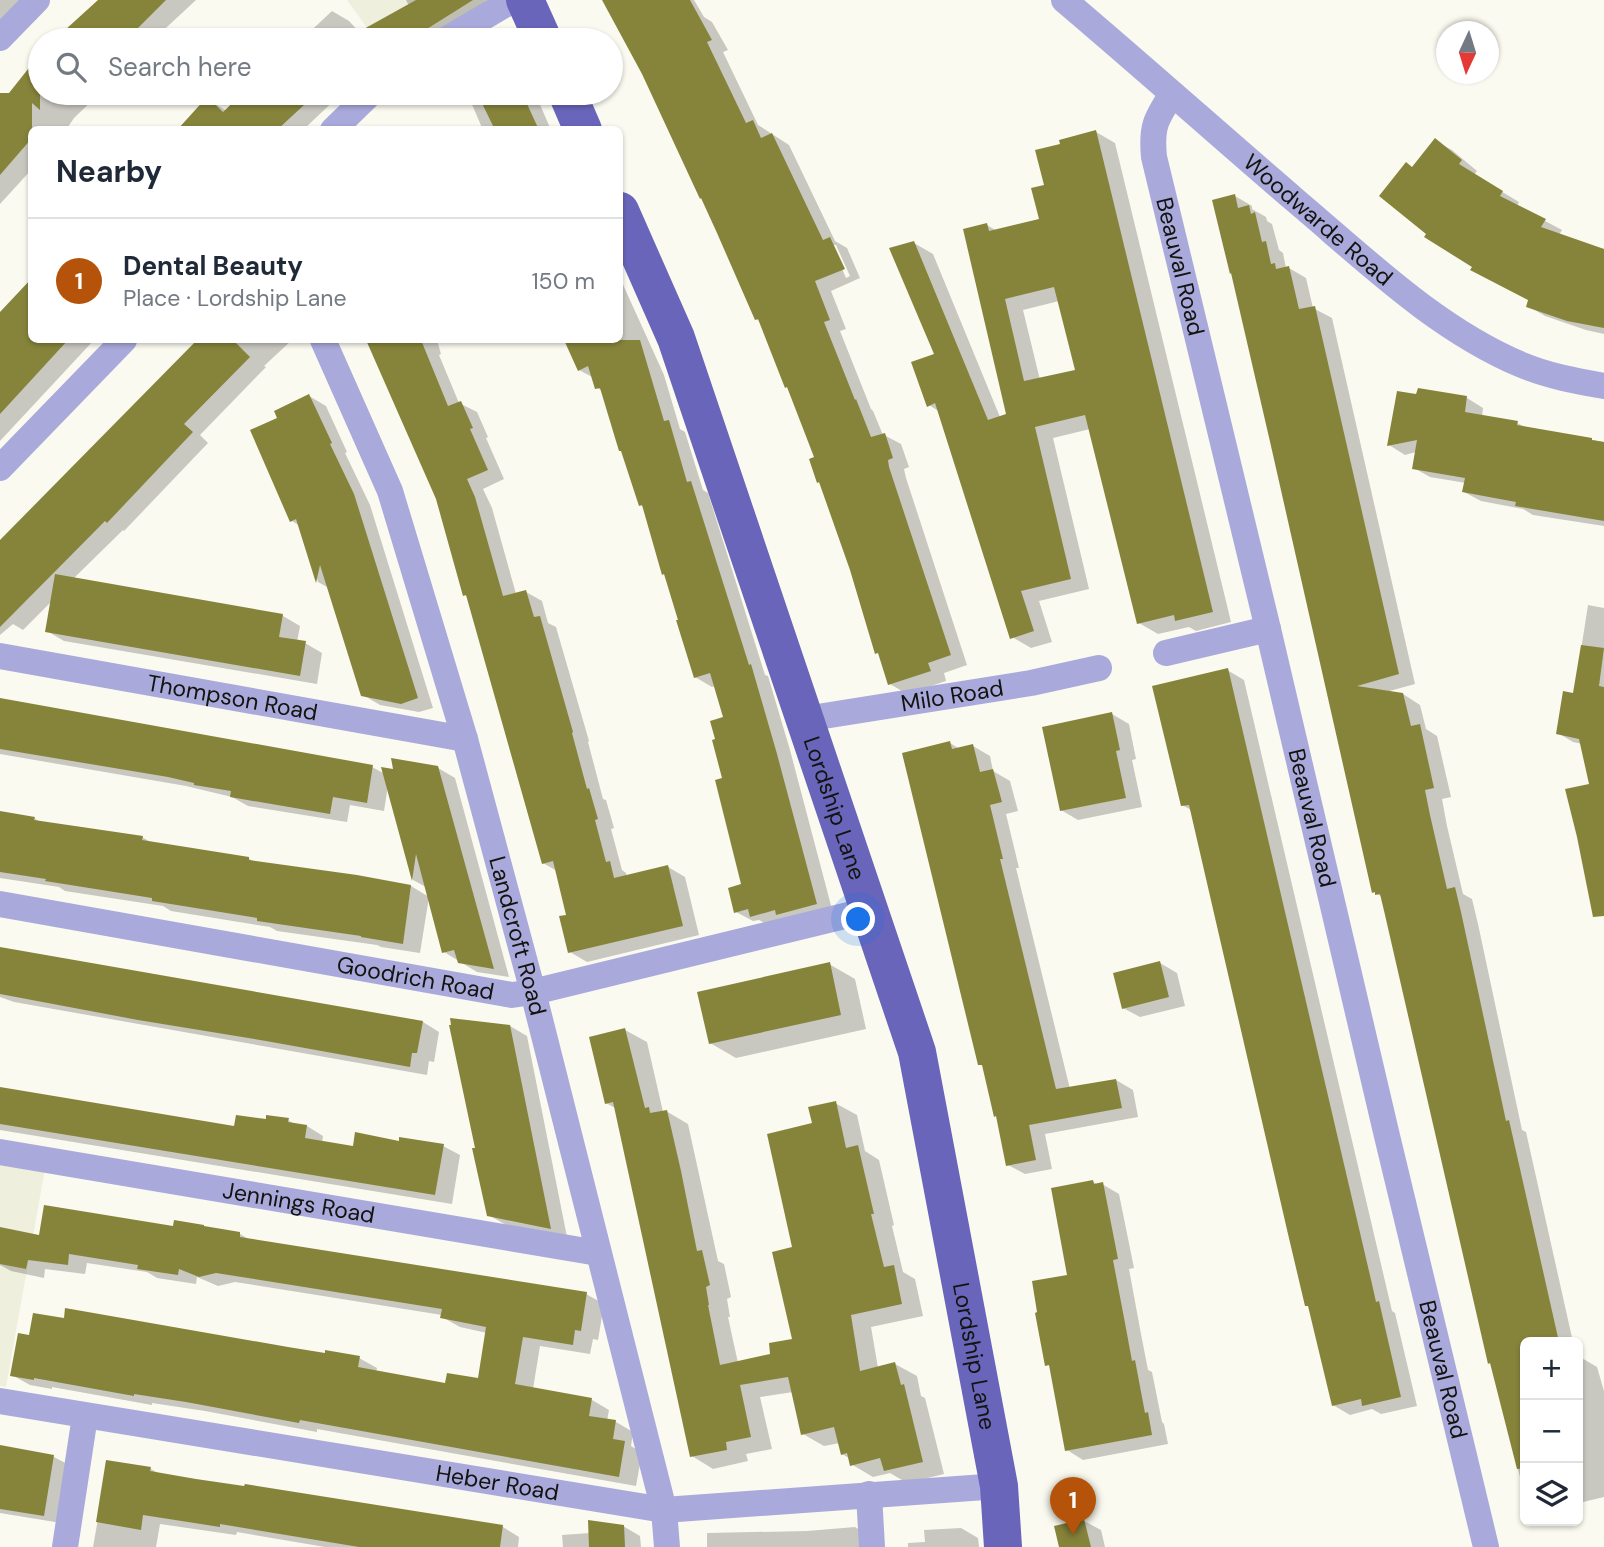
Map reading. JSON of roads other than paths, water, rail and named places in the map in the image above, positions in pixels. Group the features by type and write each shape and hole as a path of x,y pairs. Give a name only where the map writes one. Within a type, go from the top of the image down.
{"main road":[{"path":"525,0 538,28"},
{"path":"572,105 581,126"},
{"name":"Lordship Lane","path":"623,218 676,338 917,1052 999,1486 1003,1547"}],"street":[{"path":"0,38 37,0"},
{"path":"465,28 513,0"},
{"name":"Woodwarde Road","path":"1064,0 1396,286 1478,343 1523,366 1558,377 1604,386"},
{"name":"Beauval Road","path":"1172,94 1153,128 1154,157 1486,1547"},
{"path":"337,126 359,105"},
{"path":"0,468 121,343"},
{"name":"Landcroft Road","path":"324,343 390,491 465,739 533,992 664,1510 667,1547"},
{"path":"1166,653 1268,629"},
{"name":"Thompson Road","path":"0,656 465,739"},
{"name":"Milo Road","path":"805,719 1031,683 1099,668"},
{"name":"Goodrich Road","path":"0,904 512,995 869,910"},
{"name":"Jennings Road","path":"0,1152 598,1253"},
{"name":"Heber Road","path":"0,1401 664,1510 999,1486"},
{"path":"65,1547 85,1416"},
{"path":"869,1494 872,1547"}],"place":[{"name":"Dental Beauty","path":"1073,1535"}]}
